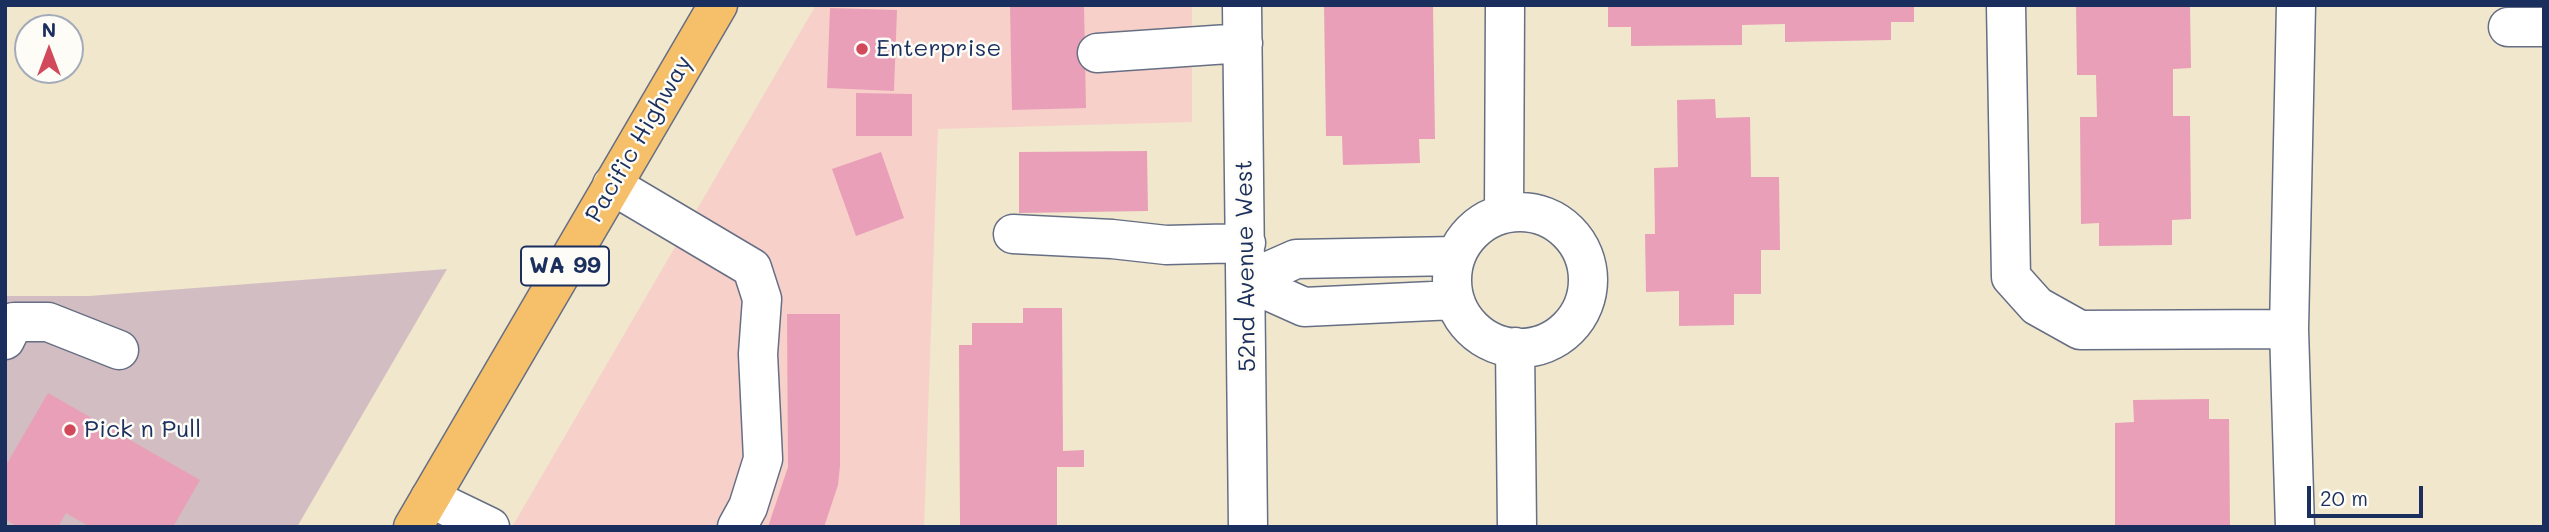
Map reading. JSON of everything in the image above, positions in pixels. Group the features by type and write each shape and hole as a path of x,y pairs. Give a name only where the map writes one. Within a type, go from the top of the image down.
{"highway":[{"name":"Pacific Highway","path":"422,512 718,5"}],"street":[{"name":"52nd Avenue West","path":"1242,5 1248,527"},
{"path":"1504,213 1505,5"},
{"path":"2006,5 2011,277 2036,306 2080,330 2289,329"},
{"path":"2295,527 2289,329 2297,5"},
{"path":"1097,53 1243,43"},
{"path":"612,185 752,268 762,299 758,354 763,459 748,507 737,527"},
{"path":"1527,211 1548,217 1567,229 1580,247 1588,269 1587,291 1580,313 1566,330 1546,343 1524,348 1502,345 1481,336 1464,320 1454,300 1451,277 1456,256 1467,236 1484,222 1504,213 1527,211"},
{"path":"1013,234 1112,239 1166,245 1246,243"},
{"path":"1246,281 1296,259 1456,256"},
{"path":"1246,281 1304,307 1454,300"},
{"path":"5,340 13,322 48,322 119,350"},
{"path":"1515,347 1517,527"},
{"path":"422,512 490,527"}],"shaded area":[{"path":"816,5 1192,5 1192,122 938,129 924,527 512,527"},
{"name":"Pick n Pull","path":"447,269 297,527 5,527 5,296 89,296"}],"building":[{"path":"1010,5 1084,5 1086,108 1012,110"},
{"path":"1324,5 1433,5 1435,139 1419,139 1420,163 1343,165 1342,136 1326,136"},
{"path":"1608,5 1914,5 1914,22 1891,22 1891,40 1785,42 1785,24 1742,25 1742,45 1631,46 1631,27 1608,27"},
{"path":"2076,5 2190,5 2191,68 2173,69 2173,116 2190,116 2191,219 2172,220 2172,245 2099,246 2099,223 2081,224 2080,117 2097,117 2096,75 2077,75"},
{"name":"Enterprise","path":"830,8 897,10 894,91 827,88"},
{"path":"856,93 912,94 912,136 856,136"},
{"path":"1715,99 1716,118 1750,117 1751,177 1779,177 1780,250 1761,250 1761,294 1734,294 1734,325 1679,326 1679,291 1646,292 1645,234 1655,234 1654,168 1678,167 1677,100"},
{"path":"1147,151 1148,211 1019,213 1019,152"},
{"path":"881,152 904,218 856,236 832,169"},
{"path":"1023,308 1062,308 1063,451 1084,450 1084,467 1057,467 1057,527 960,527 959,345 972,345 972,323 1023,323"},
{"path":"787,314 840,314 840,466 838,485 824,527 768,527 788,467"},
{"name":"Pick n Pull","path":"48,393 200,480 173,527 90,527 66,513 58,527 18,527 5,519 5,467"},
{"path":"2209,399 2209,419 2229,419 2230,526 2115,527 2115,423 2134,422 2133,400"}],"place":[{"name":"Enterprise","path":"862,49"},
{"name":"Pick n Pull","path":"70,430"}]}
